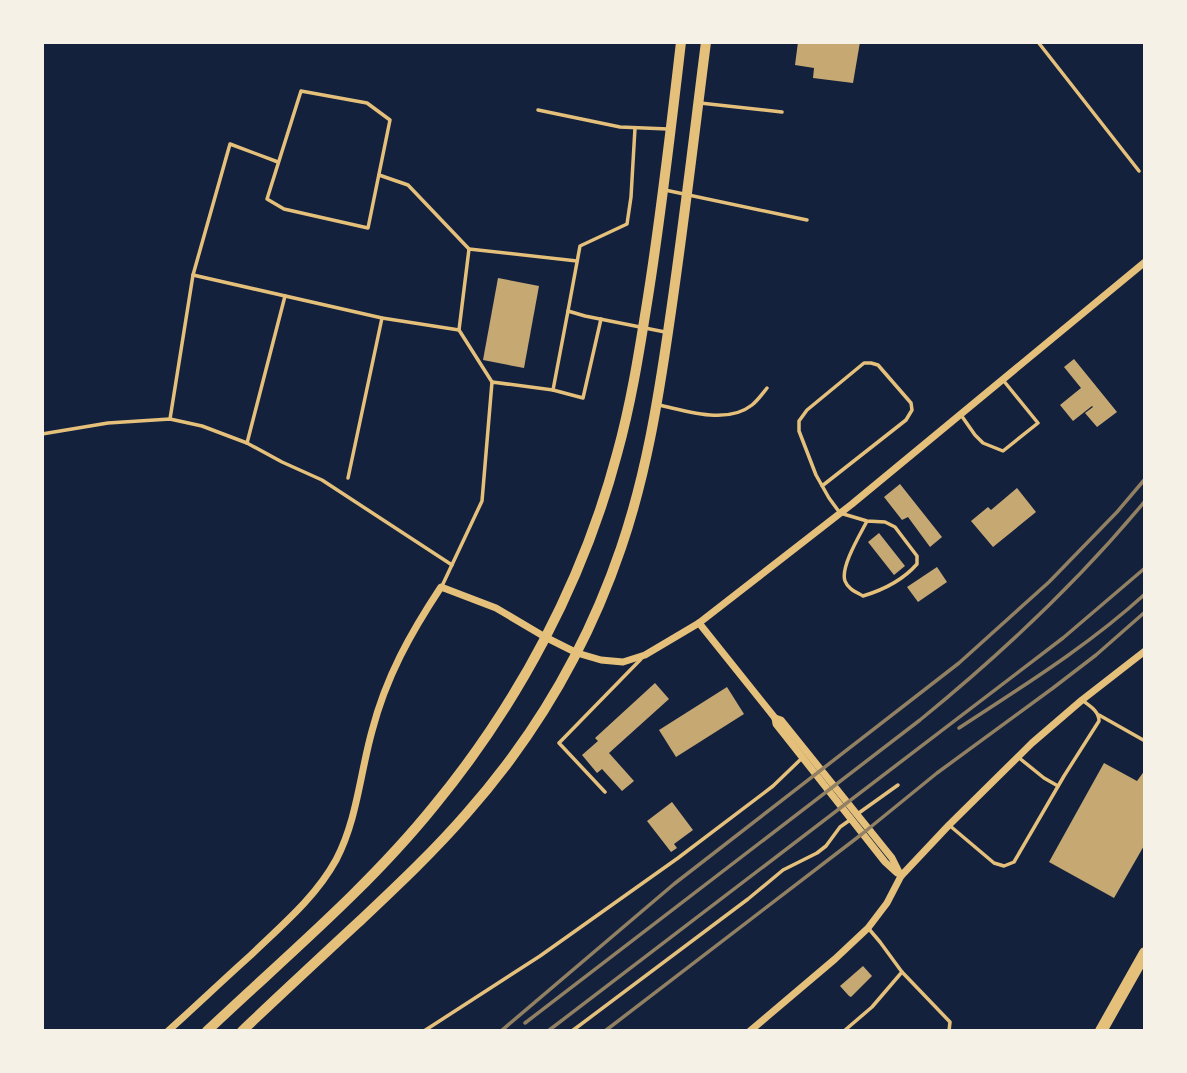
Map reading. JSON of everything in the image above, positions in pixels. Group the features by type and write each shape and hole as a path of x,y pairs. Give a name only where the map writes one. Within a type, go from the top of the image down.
{"highway":[{"path":"1101,1031 1145,953"}],"main road":[{"path":"207,1031 366,881 433,807 484,740 545,637 580,561 604,497 627,416 663,189 681,42"},
{"path":"242,1031 403,880 468,812 540,715 577,653 621,549 642,480 668,333 706,42"}],"street":[{"path":"168,1031 300,909 337,858 354,808 371,733 388,683 414,628 441,587 496,608 577,653 601,660 622,662 645,654 699,623 840,513 1145,262"},
{"path":"699,623 775,718 776,724 802,757 854,817"},
{"path":"750,1031 868,928 887,903 901,876 1032,743 1145,651"},
{"path":"775,718 781,720 885,862 901,876"}],"lane":[{"path":"1038,42 1139,171"},
{"path":"301,91 367,103 390,120 368,228 284,209 267,199 279,162 301,91"},
{"path":"698,103 782,112"},
{"path":"538,110 635,128 671,129"},
{"path":"553,390 580,246 627,223 635,128"},
{"path":"170,419 193,275 230,144 279,162"},
{"path":"379,175 408,185 469,249 577,261"},
{"path":"663,189 807,220"},
{"path":"441,587 482,501 492,382 459,330 469,249"},
{"path":"193,275 382,318 459,330"},
{"path":"247,443 285,296"},
{"path":"568,311 668,333"},
{"path":"348,478 382,318"},
{"path":"492,382 553,390 583,398 601,319"},
{"path":"822,486 906,420 912,410 911,403 877,365 871,362 864,363 807,410 799,421 799,431 822,486 840,513 867,521 885,522 895,527 917,556 917,564 907,575 877,592 863,596 853,591 845,581 844,572 867,521"},
{"path":"961,415 983,443 1003,451 1038,423 1003,380"},
{"path":"657,404 699,413 731,415 752,406 767,388"},
{"path":"42,434 108,423 170,419 202,426 247,443 322,480 452,565"},
{"path":"605,792 559,743 645,654"},
{"path":"1082,700 1099,715 1145,741"},
{"path":"949,825 994,863 1004,866 1014,862 1099,721 1099,715"},
{"path":"424,1031 540,956 678,858 774,786 802,757"},
{"path":"1018,757 1058,786"},
{"path":"572,1031 783,870 817,853 826,846 840,827 898,785"},
{"path":"868,928 902,972 950,1022 949,1031"},
{"path":"844,1031 872,1007 902,972"}],"building":[{"path":"798,42 860,42 853,83 813,78 814,68 795,65"},
{"path":"498,278 539,286 524,368 483,360"},
{"path":"1074,359 1117,412 1097,427 1085,413 1092,406 1073,421 1060,405 1081,388 1064,367"},
{"path":"900,484 942,537 930,547 908,517 902,520 884,497"},
{"path":"1017,488 1036,512 993,547 971,521 988,507 991,510"},
{"path":"879,533 905,566 894,575 868,542"},
{"path":"937,567 947,582 918,602 907,587"},
{"path":"655,683 669,699 609,753 634,781 622,791 602,769 597,773 582,755 598,741 595,738"},
{"path":"727,687 744,714 676,757 659,730"},
{"path":"1104,763 1137,781 1145,770 1145,844 1114,898 1049,862"},
{"path":"672,802 693,830 674,844 677,848 671,852 647,821"},
{"path":"863,966 872,976 851,997 840,986"}],"railway":[{"path":"501,1031 674,884 959,663 1049,582 1145,479"},
{"path":"525,1023 950,695 1066,588 1145,501"},
{"path":"548,1031 1063,638 1145,568"},
{"path":"959,728 1078,648 1145,594"},
{"path":"605,1031 862,834 937,773 1096,655 1145,612"}]}
